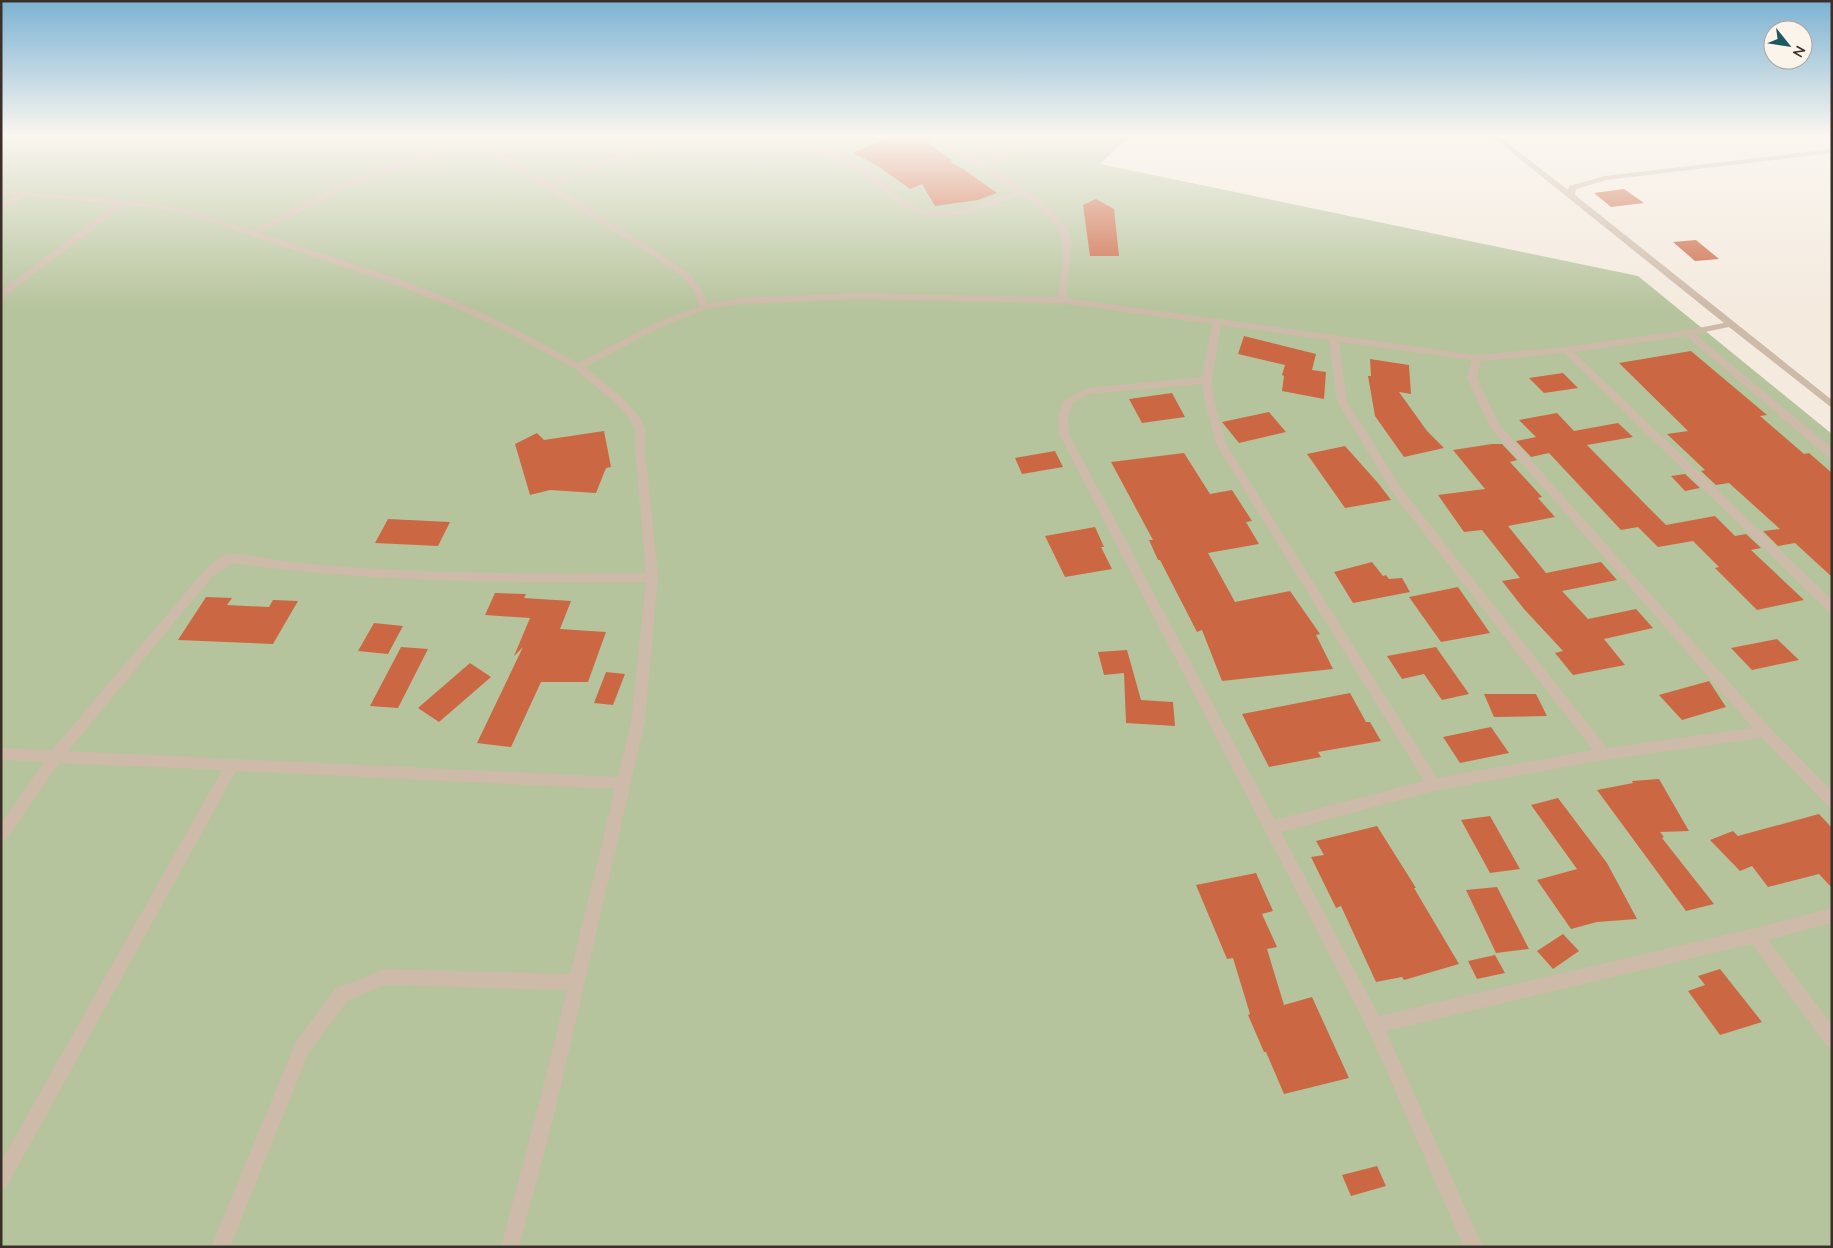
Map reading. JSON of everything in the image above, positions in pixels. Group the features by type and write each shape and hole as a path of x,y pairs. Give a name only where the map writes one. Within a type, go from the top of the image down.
{"street":[{"path":"4,192 123,202 185,211 397,282 468,310 509,329 578,367 618,400 632,415 640,428 640,449 652,577 638,722 547,1107 510,1247"},
{"path":"254,233 333,192"},
{"path":"558,192 686,275 706,307"},
{"path":"891,192 908,207 921,212 942,213 959,211 1020,192"},
{"path":"1021,192 1049,214 1067,238 1066,274 1062,300"},
{"path":"1566,192 1832,405"},
{"path":"1,209 23,194"},
{"path":"1,296 123,202"},
{"path":"578,367 658,325 706,307 740,301 858,296 1062,300 1477,358 1566,350 1688,333 1732,324"},
{"path":"1217,322 1207,380 1210,403 1221,444 1434,785"},
{"path":"1688,333 1832,454"},
{"path":"1334,338 1342,401 1398,492 1604,754"},
{"path":"1566,350 1832,608"},
{"path":"1477,358 1472,378 1494,425 1766,732 1832,802"},
{"path":"1207,380 1087,391 1068,401 1063,417 1064,434 1375,1025 1474,1247"},
{"path":"1,835 56,756 198,588 206,574 218,564 231,558 354,572 517,579 652,577"},
{"path":"1271,828 1434,785 1604,754 1766,732"},
{"path":"1,754 624,783"},
{"path":"1,1180 232,764"},
{"path":"1375,1025 1755,936 1832,915"},
{"path":"1755,936 1832,1039"},
{"path":"220,1247 302,1048 341,996 385,977 576,982"}],"green space":[{"path":"1,192 1236,192 1638,276 1832,434 1832,1247 1,1247"}],"building":[{"path":"927,192 997,193 978,200 935,206"},
{"path":"1629,192 1644,203 1611,207 1594,193"},
{"path":"1096,199 1114,209 1119,256 1090,256 1083,205"},
{"path":"1696,240 1719,259 1695,261 1673,242"},
{"path":"1244,336 1316,354 1312,370 1326,372 1324,399 1282,391 1284,376 1282,375 1285,365 1238,354"},
{"path":"1691,351 1767,415 1760,416 1804,454 1809,453 1832,473 1832,577 1795,543 1778,546 1763,531 1780,529 1729,483 1716,485 1701,471 1705,470 1667,434 1688,431 1619,363"},
{"path":"1370,359 1409,365 1411,394 1399,392 1427,431 1444,448 1404,457 1375,416 1368,376 1371,376"},
{"path":"1563,373 1578,388 1544,393 1529,378"},
{"path":"1172,393 1185,417 1142,423 1129,399"},
{"path":"1269,412 1286,432 1239,443 1222,422"},
{"path":"1557,413 1574,431 1618,423 1633,437 1587,445 1666,525 1715,516 1735,536 1746,534 1761,548 1751,550 1804,600 1757,610 1715,568 1719,567 1693,541 1658,547 1638,527 1621,530 1549,453 1531,457 1516,441 1536,437 1519,420"},
{"path":"604,431 611,467 606,468 596,493 550,490 530,495 515,444 537,433 544,440"},
{"path":"1502,444 1517,460 1510,462 1542,497 1538,498 1555,517 1508,526 1546,573 1601,562 1617,580 1562,591 1588,619 1636,609 1653,628 1604,639 1625,665 1573,675 1555,653 1563,651 1524,609 1502,581 1520,578 1482,530 1464,532 1438,495 1485,489 1453,450"},
{"path":"1345,446 1391,500 1345,508 1307,454"},
{"path":"1055,451 1063,467 1022,474 1015,458"},
{"path":"1184,453 1210,494 1232,490 1252,521 1246,522 1259,544 1208,553 1235,602 1290,591 1320,634 1316,635 1333,669 1222,681 1202,630 1197,632 1160,560 1158,560 1149,540 1153,540 1111,462"},
{"path":"1685,474 1700,488 1685,491 1671,476"},
{"path":"388,519 450,522 438,546 375,543"},
{"path":"1095,527 1104,547 1101,547 1112,569 1065,577 1045,536"},
{"path":"1372,562 1383,576 1386,575 1389,579 1402,578 1410,592 1353,603 1334,572"},
{"path":"1458,587 1490,633 1441,642 1409,597"},
{"path":"495,593 526,594 524,598 571,601 560,629 606,632 588,682 541,682 511,747 477,743 523,647 514,656 530,618 485,615"},
{"path":"206,597 232,598 227,605 269,607 273,600 298,601 273,644 178,640"},
{"path":"374,623 403,626 388,654 358,651"},
{"path":"1777,639 1799,660 1752,670 1731,648"},
{"path":"401,647 428,649 398,708 370,706"},
{"path":"1436,647 1469,694 1442,700 1424,674 1402,679 1387,656"},
{"path":"1127,650 1141,700 1173,702 1175,726 1126,723 1124,673 1104,675 1098,652"},
{"path":"470,663 491,677 439,722 418,708"},
{"path":"606,672 625,674 613,705 594,703"},
{"path":"1709,681 1726,707 1682,720 1659,695"},
{"path":"1350,693 1366,722 1370,722 1381,741 1318,752 1321,757 1269,767 1242,714"},
{"path":"1484,694 1536,694 1547,716 1494,717"},
{"path":"1491,727 1509,753 1460,763 1443,737"},
{"path":"1659,779 1689,831 1660,832 1664,837 1662,838 1714,904 1686,911 1597,790 1633,783 1632,781"},
{"path":"1558,798 1607,863 1637,919 1597,922 1571,929 1537,880 1577,869 1531,805"},
{"path":"1819,814 1832,828 1832,888 1819,874 1768,887 1752,866 1740,871 1710,840 1733,831 1738,836"},
{"path":"1490,816 1520,869 1490,873 1461,820"},
{"path":"1377,826 1416,888 1414,888 1459,964 1404,980 1402,977 1376,982 1341,906 1336,908 1311,857 1324,855 1316,841"},
{"path":"1256,873 1273,911 1262,914 1277,947 1267,949 1284,1005 1312,997 1349,1078 1284,1094 1266,1052 1264,1052 1248,1015 1250,1014 1233,958 1227,959 1196,885"},
{"path":"1497,887 1529,949 1496,953 1466,890"},
{"path":"1563,934 1579,951 1553,969 1537,951"},
{"path":"1495,955 1505,973 1477,979 1468,961"},
{"path":"1720,969 1762,1022 1720,1035 1688,991 1705,985 1698,976"},
{"path":"1377,1166 1386,1186 1351,1196 1342,1175"}]}
